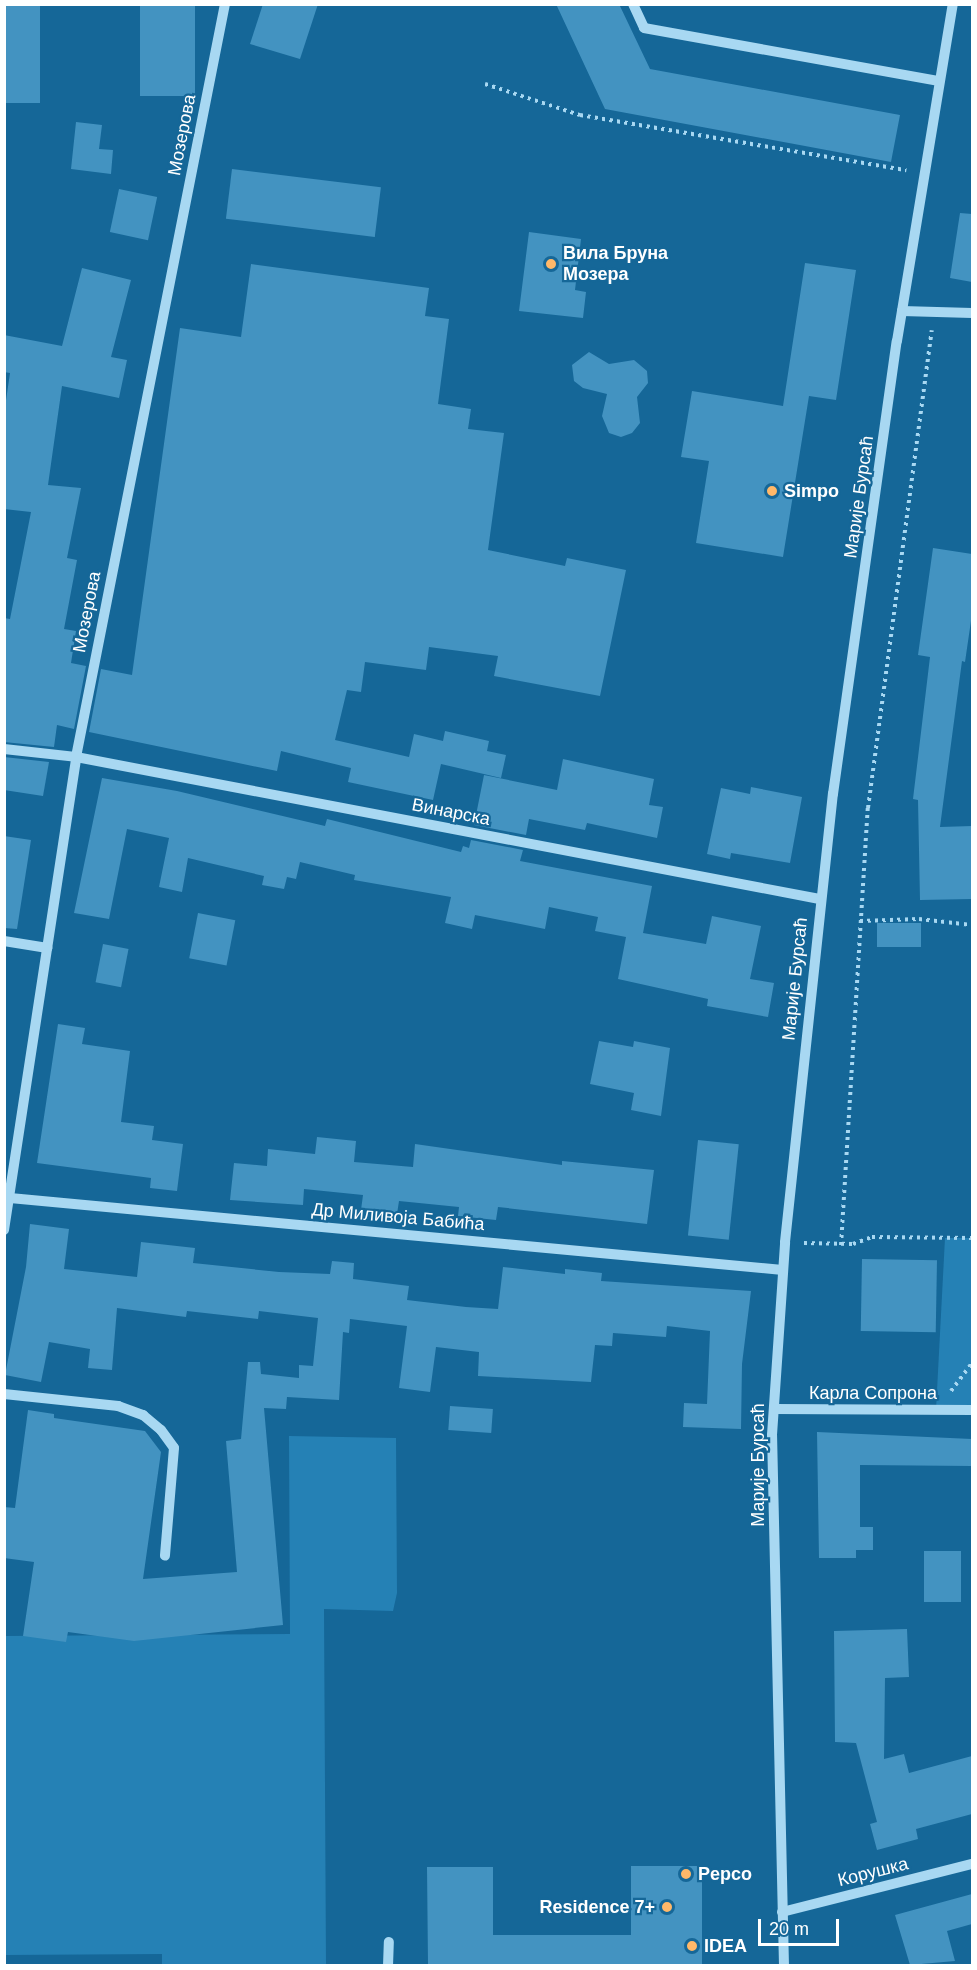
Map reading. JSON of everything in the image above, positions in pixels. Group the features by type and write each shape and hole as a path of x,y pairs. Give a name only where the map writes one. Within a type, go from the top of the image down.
{"street":[{"name":"Мозерова","path":"4,1230 76,757 225,4"},
{"path":"633,4 644,28 939,81"},
{"name":"Марије Бурсаћ","path":"784,1965 774,1409 785,1242 820,899 902,311 953,4"},
{"path":"902,311 972,313"},
{"name":"Винарска","path":"4,749 76,757 820,899"},
{"path":"4,941 46,948"},
{"name":"Др Миливоја Бабића","path":"10,1198 783,1270"},
{"path":"4,1394 118,1406 143,1414 161,1430 174,1448 165,1556"},
{"name":"Карла Сопрона","path":"774,1409 972,1410"},
{"name":"Корушка","path":"782,1912 972,1864"},
{"path":"388,1942 388,1965"}],"path":[{"path":"484,84 580,115 924,173"},
{"path":"841,1245 868,808 935,312"},
{"path":"860,921 919,919 972,925"},
{"path":"785,1242 841,1245 872,1237 972,1238"},
{"path":"936,1410 972,1362"}],"shaded area":[{"path":"945,1238 972,1238 972,1410 936,1410"},
{"path":"289,1436 396,1438 397,1593 393,1611 324,1609 326,1965 162,1965 162,1954 5,1955 4,1636 290,1634"}],"building":[{"path":"4,4 40,4 40,103 4,103"},
{"path":"140,4 195,4 195,96 140,96"},
{"path":"263,4 318,4 300,59 250,44"},
{"path":"556,4 619,4 650,69 900,115 891,162 605,109"},
{"path":"76,122 102,125 99,149 113,150 111,174 71,169"},
{"path":"232,169 381,187 375,237 226,219"},
{"path":"119,189 157,197 148,240 110,232"},
{"path":"960,213 972,214 972,282 950,278"},
{"name":"Вила Бруна Мозера","path":"529,232 581,239 575,290 586,292 583,318 519,311"},
{"path":"805,263 856,270 836,400 809,396 783,557 696,543 709,461 681,457 692,391 783,406"},
{"path":"251,264 429,288 425,316 449,319 438,404 471,409 468,429 504,433 488,550 565,566 567,558 626,570 600,696 494,676 498,656 429,647 426,670 365,662 361,692 347,690 335,740 409,757 414,734 443,741 445,731 489,741 487,751 506,755 501,778 441,764 433,800 348,782 351,768 281,751 277,771 89,732 101,669 132,675 180,328 241,337"},
{"path":"82,268 131,280 111,357 127,360 119,398 62,386 48,485 81,488 67,558 77,560 64,629 76,631 71,663 86,666 74,729 57,725 54,747 4,742 4,618 10,619 31,512 4,509 4,414 10,373 4,372 4,335 62,346"},
{"path":"589,352 609,364 634,360 647,371 648,383 637,397 640,423 632,433 621,437 609,433 602,416 607,394 583,388 574,381 572,365"},
{"path":"933,548 972,554 972,614 965,662 962,661 940,827 972,826 972,899 920,900 918,800 913,799 930,657 918,655"},
{"path":"4,757 49,762 43,796 4,790"},
{"path":"563,759 654,779 649,805 663,807 657,838 587,823 585,830 529,819 526,835 474,825 484,775 557,790"},
{"path":"102,778 177,791 325,826 327,819 461,852 463,846 469,848 471,840 523,850 520,861 652,886 643,933 706,944 712,916 761,926 750,979 774,983 768,1017 707,1006 708,999 618,979 626,937 595,931 598,917 549,907 545,929 475,915 472,929 445,923 451,897 354,880 355,875 300,862 296,879 287,877 284,889 262,885 264,876 188,858 182,892 159,887 169,838 127,829 109,919 74,913"},
{"path":"751,787 802,797 790,863 731,853 730,859 707,854 721,788 750,794"},
{"path":"4,836 31,840 17,929 4,928"},
{"path":"198,913 235,920 227,965 189,958"},
{"path":"877,923 921,923 921,947 877,947"},
{"path":"103,944 129,949 121,987 96,982"},
{"path":"58,1024 85,1028 82,1044 130,1051 121,1122 154,1126 152,1140 183,1144 177,1191 150,1188 151,1178 37,1163"},
{"path":"599,1041 633,1047 634,1041 670,1048 661,1116 631,1110 634,1093 590,1084"},
{"path":"317,1137 356,1141 354,1162 413,1167 415,1144 562,1165 562,1161 654,1170 647,1224 498,1207 496,1220 458,1216 459,1207 399,1201 397,1214 361,1210 363,1195 304,1189 303,1205 230,1200 234,1163 267,1166 268,1149 315,1154"},
{"path":"698,1140 739,1144 729,1240 688,1235"},
{"path":"30,1224 69,1229 64,1269 137,1277 141,1242 195,1248 193,1263 279,1272 330,1274 332,1261 354,1263 353,1279 409,1286 407,1300 466,1307 498,1309 503,1267 565,1274 565,1269 602,1273 601,1281 751,1291 742,1364 741,1429 683,1427 684,1403 707,1404 710,1331 667,1326 666,1337 613,1333 612,1346 595,1345 591,1382 478,1376 479,1352 436,1347 430,1392 399,1388 407,1326 350,1319 349,1333 343,1332 339,1400 287,1397 286,1409 264,1408 283,1625 134,1641 68,1632 66,1642 23,1636 34,1562 4,1558 4,1507 15,1508 28,1410 54,1414 54,1418 145,1431 161,1452 143,1579 237,1572 226,1441 241,1439 248,1362 260,1362 261,1374 299,1378 299,1365 313,1366 318,1318 259,1311 258,1319 187,1311 186,1317 117,1308 112,1370 88,1368 90,1349 49,1342 41,1382 5,1375 26,1267"},
{"path":"862,1259 937,1260 936,1332 861,1331"},
{"path":"450,1406 493,1409 491,1433 448,1430"},
{"path":"817,1432 972,1439 972,1466 860,1465 860,1527 873,1527 873,1550 856,1550 856,1558 819,1558"},
{"path":"924,1551 961,1551 961,1602 924,1602"},
{"path":"907,1629 909,1677 885,1678 884,1759 904,1754 909,1773 972,1756 972,1814 916,1829 918,1839 877,1850 870,1824 877,1822 856,1743 835,1742 834,1631"},
{"name":"Residence 7+","path":"631,1866 702,1866 702,1965 428,1965 427,1867 493,1867 493,1935 631,1935"},
{"path":"972,1894 972,1924 947,1931 955,1961 910,1965 895,1915"}],"place":[{"name":"Вила Бруна Мозера","path":"551,264"},
{"name":"Simpo","path":"772,491"},
{"name":"Pepco","path":"686,1874"},
{"name":"Residence 7+","path":"667,1907"},
{"name":"IDEA","path":"692,1946"}]}
